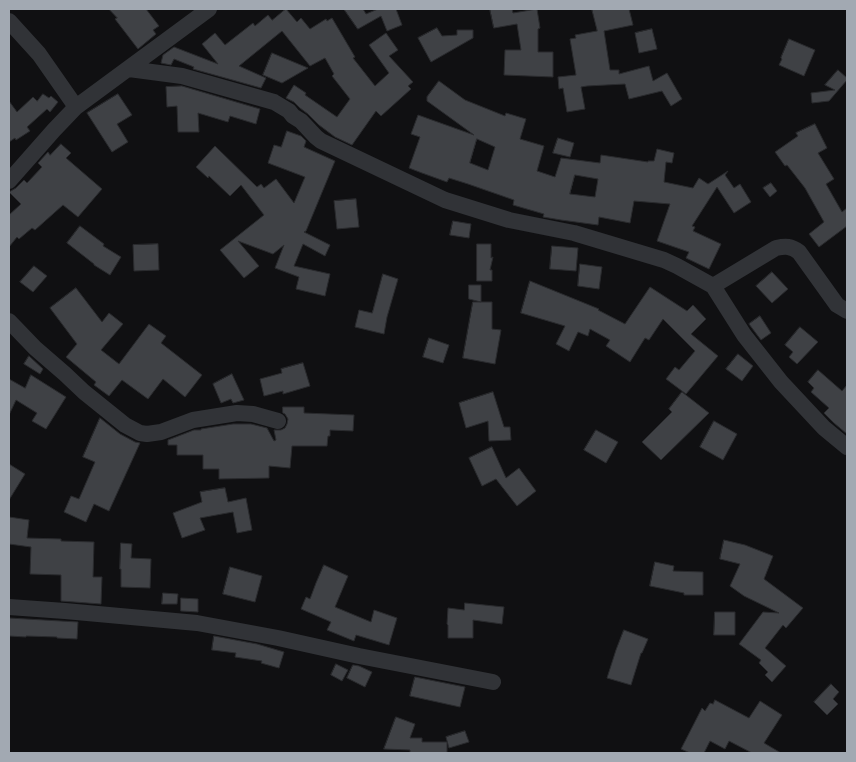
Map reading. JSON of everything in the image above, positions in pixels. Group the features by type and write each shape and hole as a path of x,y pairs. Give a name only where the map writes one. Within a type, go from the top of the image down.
{"street":[{"path":"9,181 76,107 209,9"},
{"path":"9,21 39,54 76,107"},
{"path":"129,69 182,76 274,102 289,110 293,116 321,141 445,200 509,220 574,233 664,260 677,266 713,286 744,335 781,382 824,428 847,446"},
{"path":"713,286 776,248 783,246 792,247 799,252 837,305 847,311"},
{"path":"9,321 35,348 84,392 125,425 140,433 161,432 193,420 237,413 253,414 278,421"},
{"path":"9,608 65,611 197,624 278,638 493,682"}],"building":[{"path":"109,9 146,9 159,26 153,30 156,34 138,49"},
{"path":"286,9 297,22 301,18 310,29 326,19 327,21 332,18 355,57 353,58 375,86 389,73 369,45 386,33 398,50 389,56 413,82 408,86 411,89 381,116 376,111 352,145 335,137 294,102 286,98 294,85 337,117 350,99 332,76 334,74 325,58 310,66 282,31 239,66 266,78 261,88 193,69 194,67 174,59 171,65 161,63 163,55 174,47 218,64 202,44 215,33 225,45 253,23 255,26 268,15 272,20"},
{"path":"344,9 363,9 366,14 378,9 396,9 402,25 387,31 381,16 358,29"},
{"path":"490,9 512,9 513,13 537,9 540,28 538,29 538,52 553,52 553,77 504,75 505,50 521,50 517,24 494,28"},
{"path":"592,9 629,9 633,25 604,31 610,70 619,70 619,74 649,66 653,81 667,73 682,99 671,106 662,91 629,99 625,84 587,86 581,87 585,109 567,112 563,88 559,89 558,77 576,75 570,39 576,38 575,35 597,31"},
{"path":"437,28 442,36 457,35 457,30 473,30 473,38 431,62 418,38"},
{"path":"652,29 657,49 639,53 635,33"},
{"path":"789,39 815,50 804,76 779,65"},
{"path":"272,53 308,68 282,83 263,75"},
{"path":"838,70 847,80 829,101 812,103 811,93 835,90 825,85"},
{"path":"439,81 465,100 505,116 506,113 526,119 520,139 544,146 537,171 555,177 561,158 600,163 601,155 648,162 654,161 657,149 674,153 672,163 666,162 664,182 693,188 699,178 708,184 728,171 725,175 734,188 740,184 751,202 734,213 717,187 692,226 695,227 693,231 721,244 709,269 686,258 689,252 657,241 670,204 634,201 630,223 599,217 598,225 543,217 544,214 513,205 514,200 449,178 447,182 409,168 420,137 411,134 418,115 474,135 427,101 427,97","holes":["477,139 495,147 488,170 470,163","575,175 598,179 595,197 570,194"]},
{"path":"182,86 260,109 256,124 230,116 228,122 198,113 199,132 178,132 177,106 167,107 166,87"},
{"path":"43,94 49,98 51,96 58,102 50,112 47,109 27,127 30,131 9,142 9,101 17,112 33,97 37,101"},
{"path":"118,94 132,115 117,124 128,142 112,152 87,113"},
{"path":"815,124 827,148 818,153 834,179 826,184 842,212 847,208 847,226 819,247 809,234 824,222 805,188 775,152 798,136 796,133"},
{"path":"287,131 301,136 306,141 304,147 335,161 304,232 330,245 325,256 303,244 294,266 330,274 325,296 296,289 299,277 275,268 284,245 273,254 238,241 259,266 244,278 220,250 264,215 241,185 230,196 209,176 208,178 196,167 215,146 257,187 261,184 264,188 276,179 294,203 305,177 268,163 274,145 281,147"},
{"path":"558,138 574,143 570,157 553,153"},
{"path":"61,144 71,153 66,158 102,189 78,217 63,205 35,230 32,228 19,239 17,237 9,247 9,215 21,204 9,192 24,180 27,183 42,167 38,163 48,152 50,155"},
{"path":"771,183 777,191 770,197 763,188"},
{"path":"356,199 359,227 337,229 334,201"},
{"path":"453,221 471,224 469,238 450,235"},
{"path":"80,226 104,244 103,246 121,257 110,275 94,265 67,243"},
{"path":"158,244 159,270 134,271 133,245"},
{"path":"477,244 491,244 491,258 493,257 490,270 492,270 492,281 477,281"},
{"path":"552,246 578,248 576,271 550,269"},
{"path":"580,264 602,267 599,289 578,286"},
{"path":"34,266 47,276 33,292 20,282"},
{"path":"772,272 788,289 772,303 756,286"},
{"path":"383,274 398,279 384,334 355,327 359,310 372,313"},
{"path":"530,281 599,309 625,324 650,287 687,311 693,305 706,319 691,334 718,356 686,394 666,379 675,367 679,370 695,351 663,319 649,340 645,338 630,362 606,346 610,340 590,329 588,336 578,332 569,351 556,344 565,326 521,313"},
{"path":"469,285 481,285 481,302 469,299"},
{"path":"76,288 102,322 109,313 123,324 101,350 119,364 149,324 166,336 161,343 202,375 185,397 163,379 148,399 122,380 109,396 94,385 96,382 66,357 77,344 50,308"},
{"path":"473,302 492,302 492,329 501,330 495,364 463,358"},
{"path":"760,316 771,333 761,340 749,324"},
{"path":"800,327 818,342 797,364 789,357 793,352 785,345"},
{"path":"429,338 449,345 443,363 423,357"},
{"path":"738,354 753,366 742,381 726,369"},
{"path":"29,356 43,369 40,374 24,364"},
{"path":"303,363 310,386 283,394 283,391 264,396 260,379 282,373 281,369"},
{"path":"818,370 842,391 847,385 847,434 824,413 829,408 811,392 814,388 808,382"},
{"path":"232,374 244,400 233,403 231,399 221,403 213,384"},
{"path":"31,375 66,397 46,429 32,421 37,413 16,400 9,415 9,379 25,388"},
{"path":"493,392 504,427 510,427 511,440 489,441 488,421 466,428 459,403"},
{"path":"682,392 709,413 661,460 642,442 672,412 669,409"},
{"path":"283,407 304,407 304,413 354,415 353,431 330,430 327,446 292,446 290,468 269,466 269,478 219,479 219,469 203,469 203,455 177,455 177,445 168,445 168,440 194,430 233,424 251,424 267,428 274,441 276,440 274,430 281,430 287,424 288,419 283,413"},
{"path":"100,418 120,434 140,443 109,511 94,504 86,522 64,512 71,496 79,499 95,462 83,457"},
{"path":"714,421 737,434 723,460 700,447"},
{"path":"596,430 618,442 606,463 584,450"},
{"path":"492,447 506,478 519,468 536,491 517,506 496,479 482,486 469,458"},
{"path":"9,464 25,474 9,500"},
{"path":"225,488 228,502 246,498 252,530 237,533 233,512 200,518 205,530 182,538 173,513 202,502 200,492"},
{"path":"9,517 29,520 27,538 94,542 93,577 102,577 101,604 61,601 61,575 30,574 31,547 9,544"},
{"path":"724,540 745,545 773,556 764,579 803,608 786,628 783,625 765,648 786,666 772,682 765,675 768,672 759,663 761,660 739,644 763,612 779,613 744,596 730,586 740,564 720,559"},
{"path":"121,543 132,544 131,558 151,559 150,588 121,587"},
{"path":"655,562 674,566 673,571 703,572 703,595 684,595 684,593 650,586"},
{"path":"324,565 348,576 335,607 371,622 374,610 397,618 389,645 356,635 354,641 327,630 331,622 301,609 306,597 310,599"},
{"path":"230,567 262,576 255,602 223,594"},
{"path":"163,593 178,594 177,604 162,604"},
{"path":"181,598 198,599 198,612 181,611"},
{"path":"465,603 504,607 502,624 473,620 473,638 448,638 448,608 464,610"},
{"path":"715,612 735,612 735,635 714,635"},
{"path":"9,618 78,622 77,639 9,636"},
{"path":"624,630 648,639 641,653 631,685 607,678"},
{"path":"214,636 257,644 284,652 279,668 261,663 262,661 235,657 236,653 212,650"},
{"path":"336,664 348,670 342,681 331,675"},
{"path":"353,665 372,672 365,687 347,678"},
{"path":"415,677 465,687 460,707 410,696"},
{"path":"831,684 839,692 833,699 838,704 827,715 814,702"},
{"path":"715,700 749,718 760,701 782,715 764,743 781,753 752,753 729,741 725,749 710,741 704,753 690,753 681,749 702,708 705,711 710,703 713,704"},
{"path":"396,717 415,724 410,738 422,738 422,742 447,742 447,753 410,753 410,750 384,749"},
{"path":"465,731 469,742 449,748 446,737"}]}
